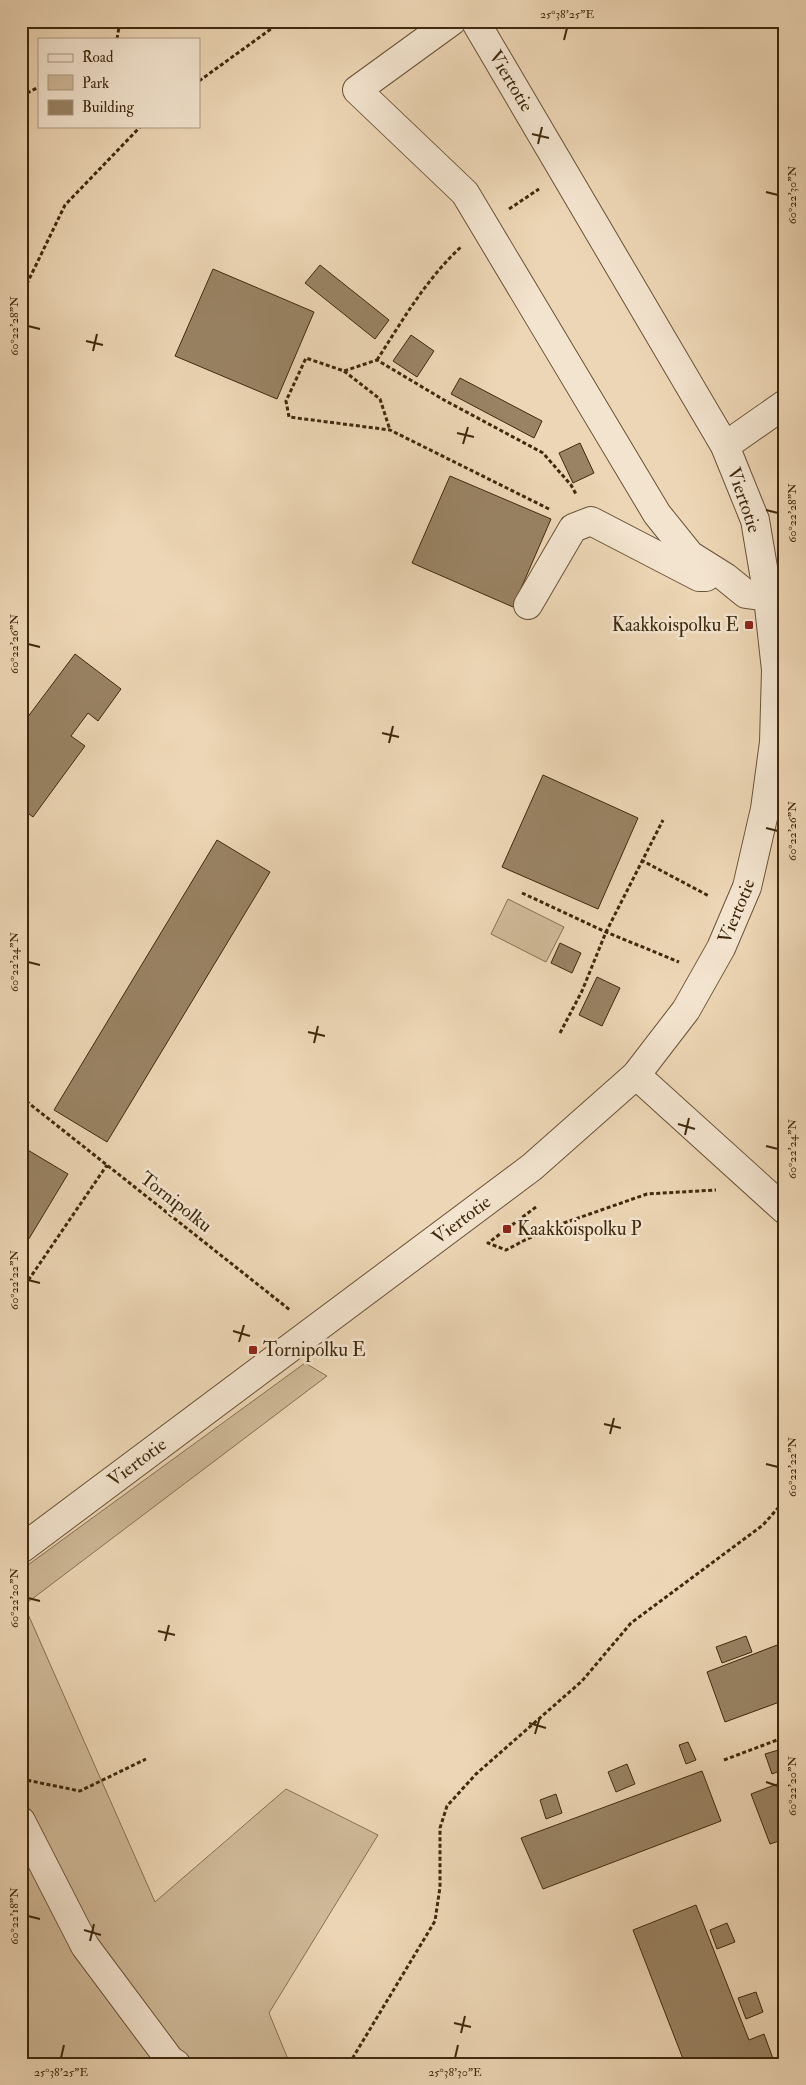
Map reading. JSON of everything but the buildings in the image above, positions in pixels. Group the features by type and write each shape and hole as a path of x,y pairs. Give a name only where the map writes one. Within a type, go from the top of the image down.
{"street":[{"path":"452,21 357,90 465,193 657,514 690,555 725,577 746,594 768,597"},
{"name":"Viertotie","path":"21,1549 532,1167 636,1075 686,1010 721,948 747,886 765,809 774,742 776,670 768,597 755,520 726,446 475,21"},
{"path":"726,446 785,404"},
{"path":"528,605 573,528 586,523 699,577 725,577"},
{"path":"636,1075 785,1210"},
{"path":"21,1821 86,1946 170,2060 176,2064"}],"path":[{"path":"117,38 120,21"},
{"path":"200,80 282,21"},
{"path":"21,96 38,88"},
{"path":"21,296 65,205 139,128"},
{"path":"344,371 377,360 398,326 443,263"},
{"path":"390,430 380,400 344,371 306,358 286,401 289,417 390,430 586,523"},
{"path":"377,360 444,400 543,453 571,485 586,523"},
{"path":"560,1033 582,991 606,932 662,820"},
{"path":"641,860 714,898"},
{"path":"522,893 606,932 681,963"},
{"path":"677,971 685,956"},
{"name":"Tornipolku","path":"21,1096 314,1329"},
{"path":"21,1291 107,1165"},
{"path":"536,1207 488,1243 506,1250 564,1223 647,1194 717,1190"},
{"path":"349,2064 435,1921 440,1887 440,1828 447,1806 476,1774 582,1680 631,1623 763,1525 785,1500"},
{"path":"724,1760 785,1737"},
{"path":"21,1779 80,1791 146,1759"}],"green space":[{"path":"508,899 564,927 546,962 491,934"},
{"path":"305,1363 327,1376 24,1605 155,1902 286,1789 378,1835 269,2013 290,2064 21,2064 21,1570"}],"place":[{"name":"Kaakkoispolku E","path":"749,625"},
{"name":"Kaakkoispolku P","path":"507,1229"},
{"name":"Tornipolku E","path":"253,1350"}]}
